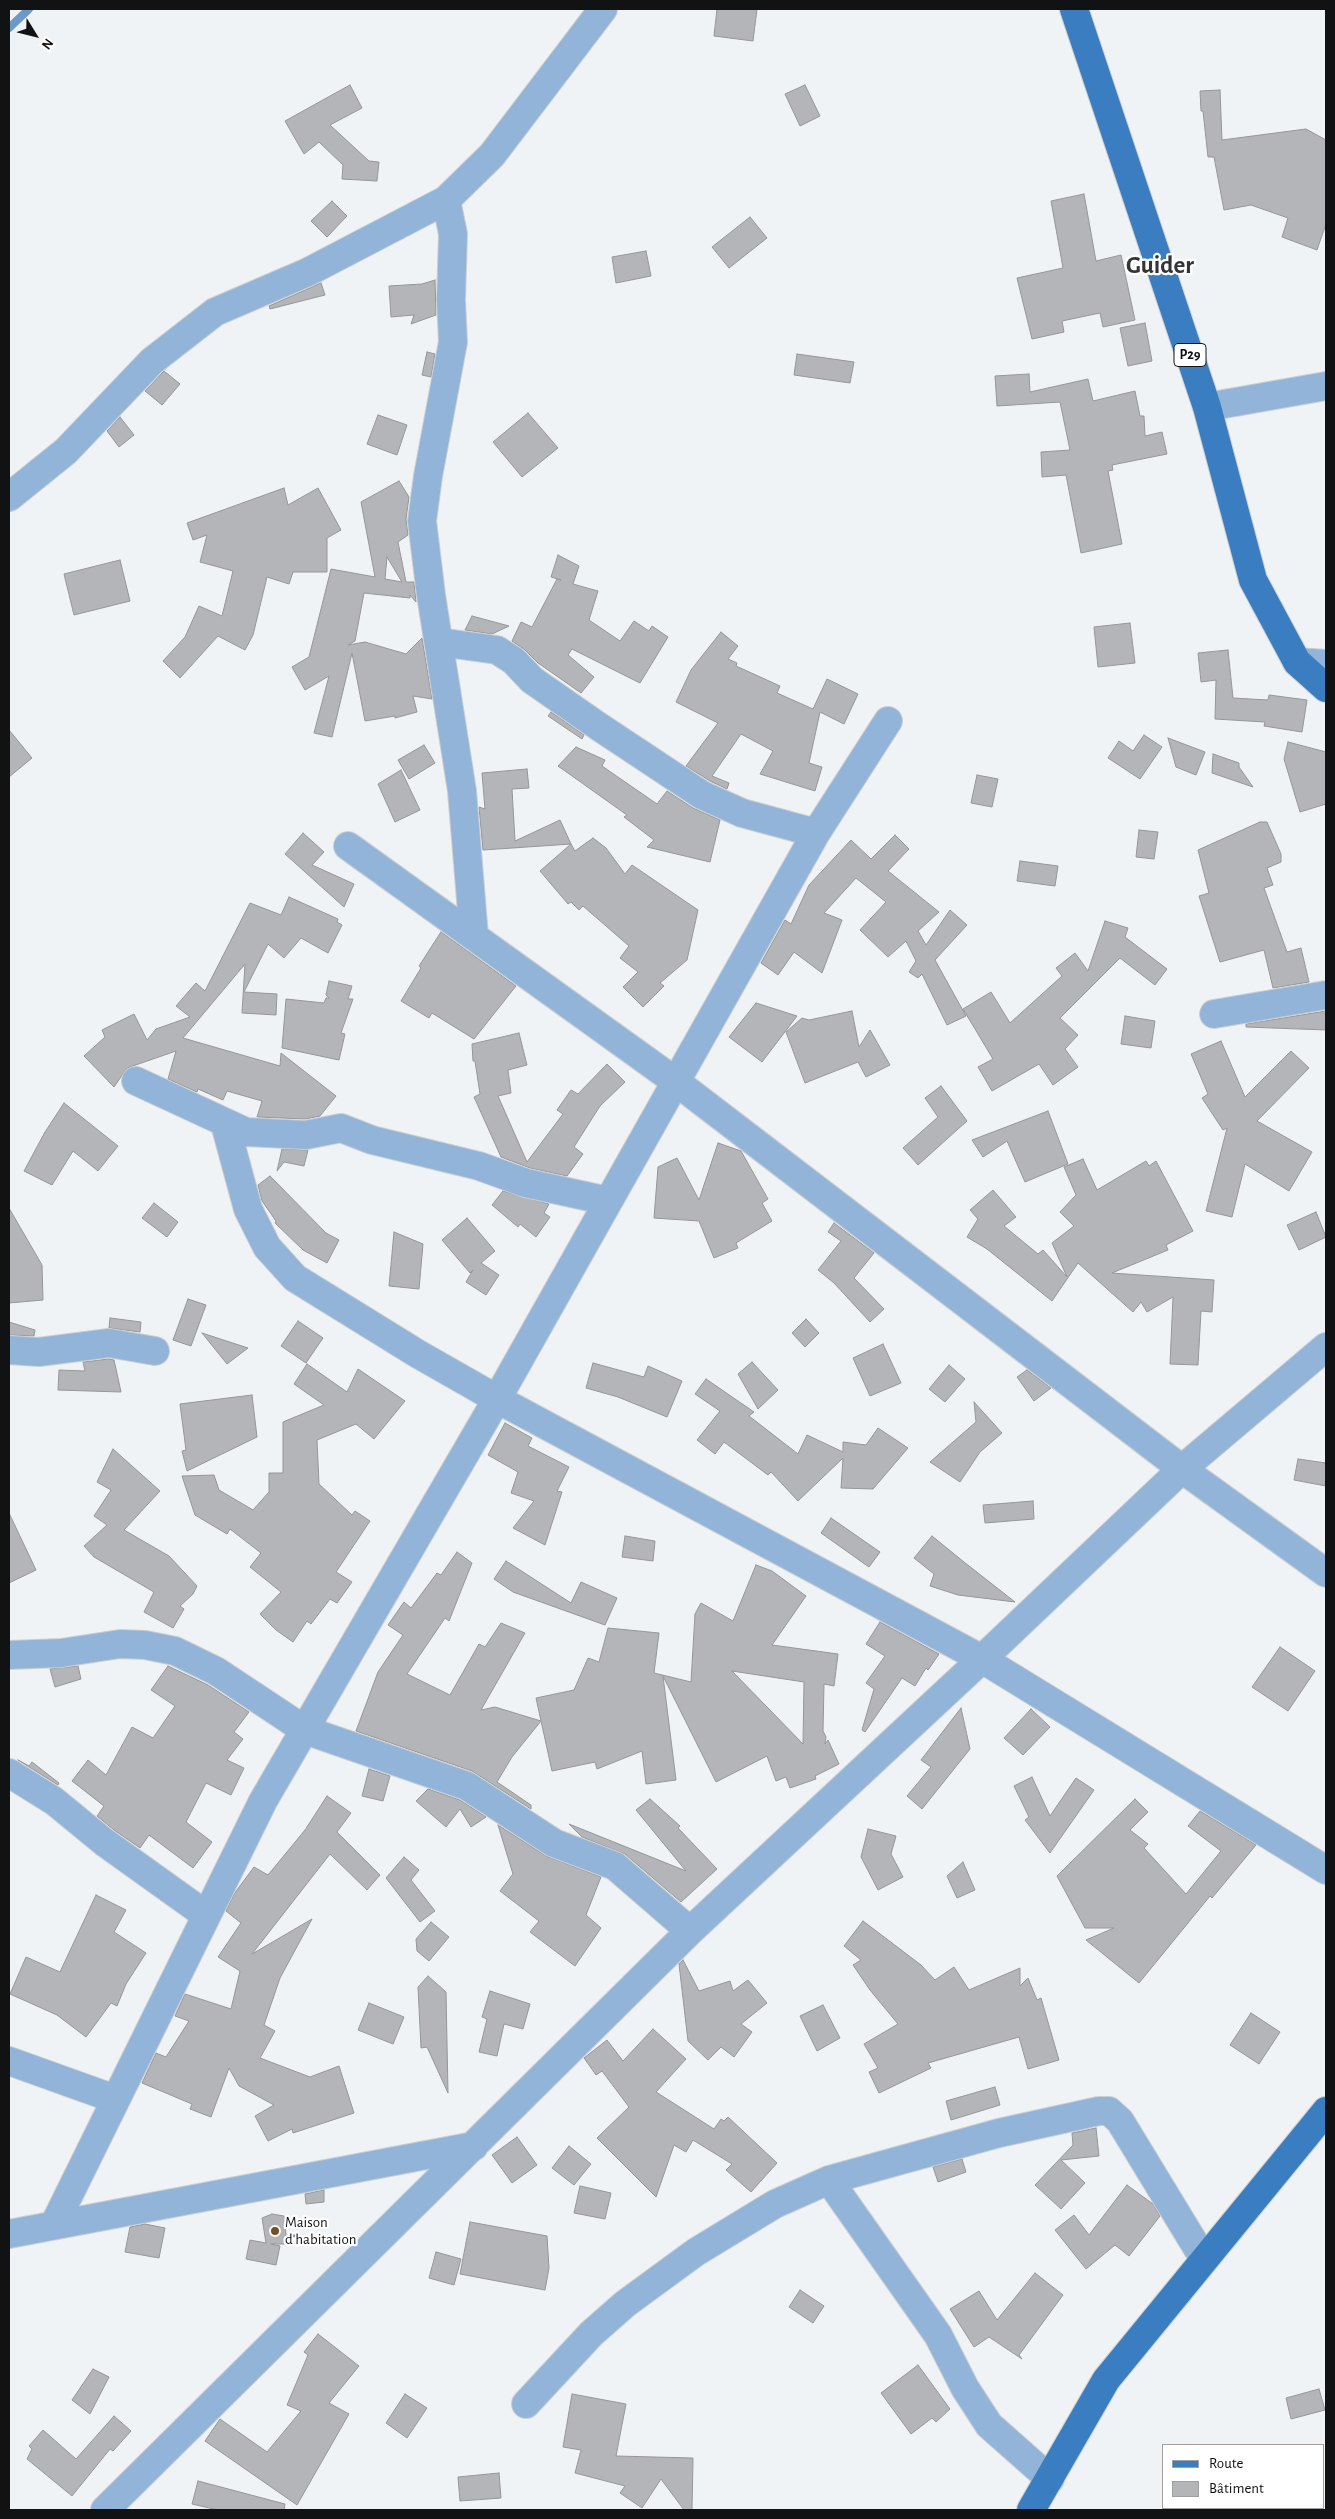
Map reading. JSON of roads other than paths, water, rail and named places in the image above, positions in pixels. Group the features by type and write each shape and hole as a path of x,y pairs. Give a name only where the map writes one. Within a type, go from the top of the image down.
{"main road":[{"name":"P29","path":"1074,9 1207,407 1252,580 1297,662 1326,688"},
{"path":"1031,2510 1106,2380 1326,2111"}],"street":[{"path":"9,497 66,451 152,360 216,312 308,272 446,200 492,155 603,9"},
{"path":"446,200 453,234 451,300 453,342 428,476 422,521 462,791 474,936"},
{"path":"1207,407 1326,386"},
{"path":"439,642 497,650 514,661 532,680 702,795 742,813 816,833"},
{"path":"1297,662 1326,664"},
{"path":"54,2225 263,1801 497,1399 816,833 888,720"},
{"path":"348,846 675,1081 1182,1469 1326,1572"},
{"path":"1214,1014 1326,994"},
{"path":"136,1081 181,1100 225,1124 246,1132 306,1136 341,1128 372,1140 479,1166 526,1183 608,1201"},
{"path":"225,1124 248,1209 267,1247 294,1278 418,1354 497,1399 982,1659 1326,1870"},
{"path":"9,1350 39,1352 109,1343 155,1351"},
{"path":"105,2510 690,1930 982,1659 1182,1469 1326,1347"},
{"path":"9,1655 61,1653 120,1644 145,1645 175,1651 216,1671 305,1730 467,1786 554,1843 615,1866 690,1930"},
{"path":"9,1772 54,1801 104,1842 206,1915"},
{"path":"9,2062 115,2099"},
{"path":"526,2404 591,2334 632,2298 696,2252 775,2204 829,2180 999,2133 1099,2111 1109,2111 1120,2121 1204,2258"},
{"path":"9,2234 474,2146"},
{"path":"829,2180 938,2335 965,2388 989,2425 1050,2479"}],"waterway":[{"path":"9,28 29,9"}],"place":[{"name":"Maison d'habitation","path":"275,2231"}],"district":[{"name":"Guider","path":"1160,265"}]}
